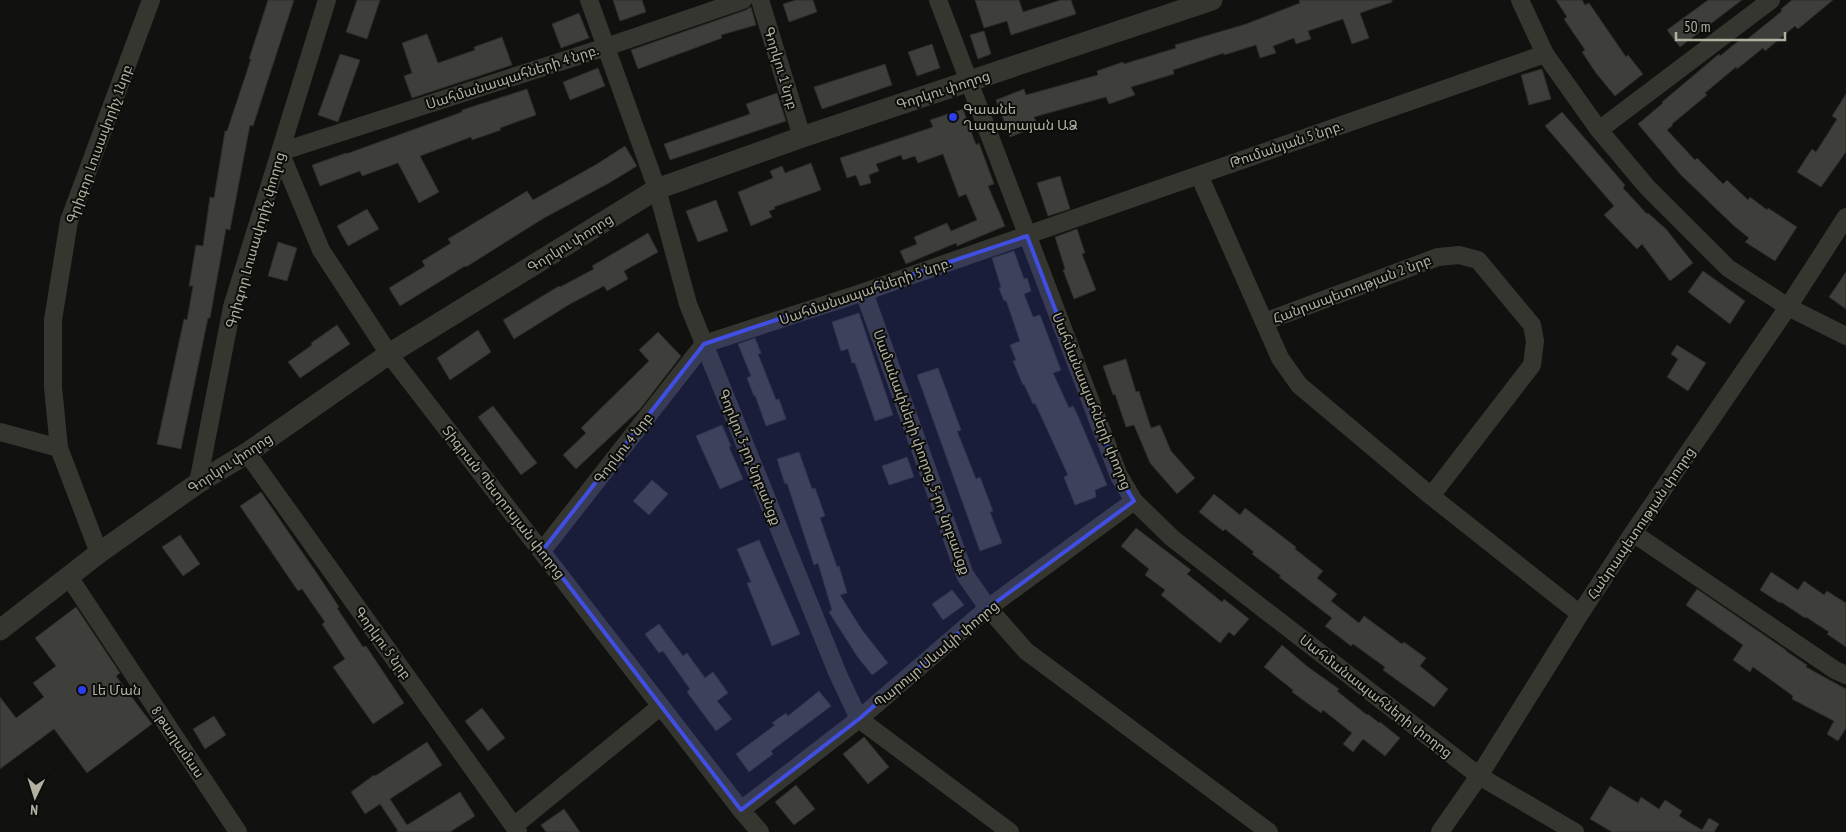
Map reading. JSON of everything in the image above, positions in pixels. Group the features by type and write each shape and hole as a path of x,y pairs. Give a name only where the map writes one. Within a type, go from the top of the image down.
{"street":[{"name":"Գրիգոր Լուսավորիչ 1նրբ","path":"99,552 59,448 53,387 52,320 69,220 151,0"},
{"name":"Գրիգոր Լուսավորիչ փողոց","path":"198,483 232,307 327,0"},
{"name":"Գորկու 3-րդ նրբանցք","path":"589,0 657,189 688,304 837,672 859,719"},
{"name":"Սահմանապահների 4 նրբ.","path":"280,152 606,47 743,0"},
{"name":"Գորկու 1 նրբ","path":"760,0 802,137"},
{"name":"Սահմանապահների փողոց","path":"938,0 1119,476 1134,501 1172,538 1479,776 1575,832"},
{"name":"Գորկու փողոց","path":"0,630 99,552 198,483 247,454 389,354 657,189 802,137 1212,0"},
{"path":"1520,0 1545,54 1599,130 1647,187 1728,268 1788,308 1846,336"},
{"path":"1599,130 1771,0"},
{"name":"Թումանյան 5 նրբ.","path":"1027,236 1545,54"},
{"name":"Տիգրան Պետրոսյան փողոց","path":"280,152 321,250 389,354 741,810 760,832"},
{"name":"Հանրապետության 2 նրբ","path":"1198,175 1280,358 1299,385 1431,496 1580,614"},
{"name":"Հանրապետության փողոց","path":"1440,832 1479,776 1633,533 1788,308 1846,217"},
{"name":"Սահմանապահների 5 նրբ.","path":"704,344 1027,236"},
{"name":"Հանրապետության 2 նրբ","path":"1264,322 1438,257 1458,255 1478,260 1532,325 1535,341 1532,365 1431,496"},
{"name":"Սամանափների փողոց, 5-րդ նրբանցք","path":"864,292 965,575 988,608 1026,651 1269,832"},
{"name":"Գորկու 4 նրբ","path":"542,551 704,344"},
{"path":"0,432 59,448"},
{"name":"Գորկու 5 նրբ","path":"247,454 516,829"},
{"name":"Պարույր Սևակի փողոց","path":"741,810 859,719 988,608 1134,501"},
{"path":"1633,533 1835,670 1846,675"},
{"name":"8 թաղամաս","path":"69,577 238,832"},
{"path":"516,829 661,706"},
{"path":"859,719 1010,832"}],"highlighted area":[{"path":"1027,236 1119,476 1134,501 988,608 859,719 741,810 542,551 704,344"}],"building":[{"path":"268,0 294,0 253,126 250,125 230,230 226,229 210,318 208,318 181,449 157,444 184,319 187,320 193,286 189,286 196,245 203,246 210,197 214,198 225,131 227,131 251,59 249,59"},
{"path":"357,0 380,0 367,39 346,32"},
{"path":"613,0 642,0 646,12 620,21"},
{"path":"796,0 813,0 817,12 789,22 783,4"},
{"path":"975,0 1019,0 1023,12 1061,0 1071,0 1076,14 1011,35 1007,21 984,28"},
{"path":"1299,0 1392,0 1392,2 1360,13 1369,38 1352,44 1343,19 1308,31 1311,39 1296,44 1294,38 1273,46 1276,53 1260,58 1256,45 1224,55 1224,53 1173,70 1174,74 1131,87 1135,95 1109,104 1106,97 1034,117 1038,126 1010,137 996,100 1024,89 1026,95 1098,75 1097,71 1176,48 1175,45 1246,24 1300,3"},
{"path":"1556,0 1582,0 1585,5 1589,3 1626,57 1628,55 1643,74 1615,96 1582,52 1585,50 1564,19 1567,17"},
{"path":"1708,0 1742,0 1680,47 1667,30"},
{"path":"1792,0 1833,0 1798,29 1795,26 1765,51 1763,48 1737,69 1736,67 1705,93 1707,95 1667,130 1695,160 1697,158 1723,184 1727,180 1748,200 1750,197 1767,210 1768,208 1797,227 1775,261 1745,242 1749,238 1680,174 1638,124 1719,54 1720,56 1742,38 1745,41 1782,11 1781,9"},
{"path":"751,7 756,25 721,35 722,38 638,69 631,50"},
{"path":"579,13 589,38 561,48 552,24"},
{"path":"984,31 991,54 978,59 970,35"},
{"path":"427,34 438,63 475,50 474,47 502,37 512,65 412,98 404,76 412,73 402,43"},
{"path":"932,44 940,68 917,76 908,52"},
{"path":"340,54 360,60 338,122 318,115"},
{"path":"885,64 892,85 822,109 814,87"},
{"path":"598,68 605,86 570,100 563,82"},
{"path":"1542,69 1551,99 1529,105 1521,75"},
{"path":"527,89 536,115 500,128 501,130 472,140 471,137 420,156 439,192 419,203 398,163 362,176 360,171 320,186 312,165 462,112 462,110"},
{"path":"777,93 786,121 670,160 664,144 750,114 746,104"},
{"path":"1846,94 1846,152 1821,187 1797,172 1812,149 1816,152 1837,119 1832,116"},
{"path":"963,109 976,145 979,143 994,184 988,186 1005,226 957,246 956,243 906,264 900,251 917,244 914,237 947,223 951,231 977,220 966,194 959,197 943,154 918,163 915,156 903,160 901,155 876,164 879,171 869,175 871,183 860,186 856,175 847,178 840,158 933,127 930,120"},
{"path":"1562,112 1625,185 1623,188 1647,214 1666,229 1693,263 1670,281 1642,244 1637,249 1604,215 1614,206 1545,126"},
{"path":"625,146 637,166 544,218 400,306 389,288 425,266 422,261 451,243 448,239 527,191 533,200"},
{"path":"811,163 821,190 774,207 775,209 769,211 772,217 751,226 738,192 773,178 770,171 782,166 785,173"},
{"path":"1060,176 1070,209 1048,216 1037,183"},
{"path":"716,200 728,231 698,242 686,211"},
{"path":"367,209 379,229 348,246 337,226"},
{"path":"1077,229 1085,253 1082,254 1096,290 1074,299 1063,270 1065,269 1055,237"},
{"path":"648,233 658,252 624,271 628,279 607,291 604,286 570,304 514,339 503,320 559,286 594,269 592,266"},
{"path":"278,242 297,248 287,281 268,276"},
{"path":"1014,251 1024,279 1027,278 1031,291 1024,294 1033,317 1040,315 1061,370 1053,373 1069,408 1073,406 1078,416 1107,485 1095,490 1096,497 1075,505 1064,477 1068,475 1035,403 1033,404 1023,385 1013,361 1016,360 1010,345 1020,341 1006,300 1004,301 999,288 1001,287 992,258"},
{"path":"1703,271 1745,301 1730,324 1688,292"},
{"path":"1846,272 1846,309 1829,297"},
{"path":"859,313 893,415 875,421 855,363 852,363 848,349 841,351 832,322"},
{"path":"337,325 350,344 300,378 288,362"},
{"path":"478,330 491,352 450,380 437,358"},
{"path":"658,332 681,356 640,409 576,469 563,455 586,433 581,428 649,361 639,350"},
{"path":"755,338 761,353 758,354 776,400 779,399 786,419 766,426 747,378 751,376 738,344"},
{"path":"1677,345 1706,363 1688,391 1667,377 1678,359 1671,354"},
{"path":"1126,359 1136,392 1139,391 1151,428 1160,425 1171,451 1195,478 1177,494 1150,463 1134,425 1126,427 1115,394 1113,395 1103,366"},
{"path":"938,368 961,430 957,431 976,479 980,477 993,511 990,512 1002,543 980,551 917,375"},
{"path":"493,406 537,463 521,475 478,417"},
{"path":"722,425 743,479 720,489 696,436"},
{"path":"799,452 812,489 815,488 825,516 820,518 837,567 839,566 847,593 840,595 862,630 888,663 872,675 857,656 829,612 832,610 818,563 814,565 787,483 785,484 777,459"},
{"path":"907,457 914,477 889,485 882,466"},
{"path":"652,480 668,494 649,515 633,501"},
{"path":"261,492 320,578 363,647 366,646 404,703 373,724 333,667 345,659 322,624 325,622 302,589 298,591 240,506"},
{"path":"1214,494 1240,515 1245,508 1296,547 1295,549 1323,571 1317,578 1337,594 1331,601 1359,623 1364,616 1402,644 1404,642 1426,658 1420,666 1448,689 1434,707 1383,670 1385,667 1353,644 1351,646 1325,626 1332,618 1279,577 1281,576 1252,554 1254,552 1225,529 1223,531 1199,512"},
{"path":"1136,528 1191,570 1187,574 1222,602 1224,599 1249,619 1234,636 1229,632 1220,643 1161,595 1165,590 1145,575 1149,569 1121,546"},
{"path":"180,535 200,564 183,576 162,547"},
{"path":"759,540 800,634 772,646 747,583 751,582 737,549"},
{"path":"1771,572 1798,590 1804,581 1824,595 1827,591 1846,603 1846,647 1827,634 1829,632 1760,590"},
{"path":"1697,589 1807,665 1806,667 1846,689 1846,728 1838,741 1827,734 1834,721 1792,699 1793,696 1753,667 1750,672 1733,660 1743,645 1686,605"},
{"path":"952,590 964,605 943,620 932,604"},
{"name":"Լե Ման","path":"76,607 120,673 116,676 152,724 87,773 54,729 0,769 0,697 16,718 44,697 33,683 56,666 35,638"},
{"path":"659,624 683,656 687,653 705,678 713,672 728,693 717,701 732,719 716,731 687,692 690,689 663,651 659,653 645,634"},
{"path":"1282,645 1308,667 1339,689 1337,691 1367,715 1380,722 1400,738 1385,756 1363,739 1353,752 1343,744 1352,733 1323,710 1321,713 1292,692 1293,690 1264,667"},
{"path":"819,691 831,706 771,751 773,754 749,772 736,754 775,725 772,723 786,713 788,716"},
{"path":"482,708 505,738 488,751 465,721"},
{"path":"214,716 226,735 205,749 193,729"},
{"path":"864,737 889,767 868,784 843,754"},
{"path":"427,742 442,765 390,799 407,825 460,792 475,816 450,832 396,832 398,831 380,804 365,814 351,792 374,775"},
{"path":"796,785 815,809 794,825 775,802"},
{"path":"1610,786 1638,803 1641,797 1659,809 1665,800 1682,811 1679,816 1702,830 1709,818 1719,824 1714,832 1612,832 1590,819"},
{"path":"564,809 580,832 546,832 541,825"}],"place":[{"name":"Գաանե Ղազարայան ԱՁ","path":"953,117"},
{"name":"Լե Ման","path":"82,690"}]}
